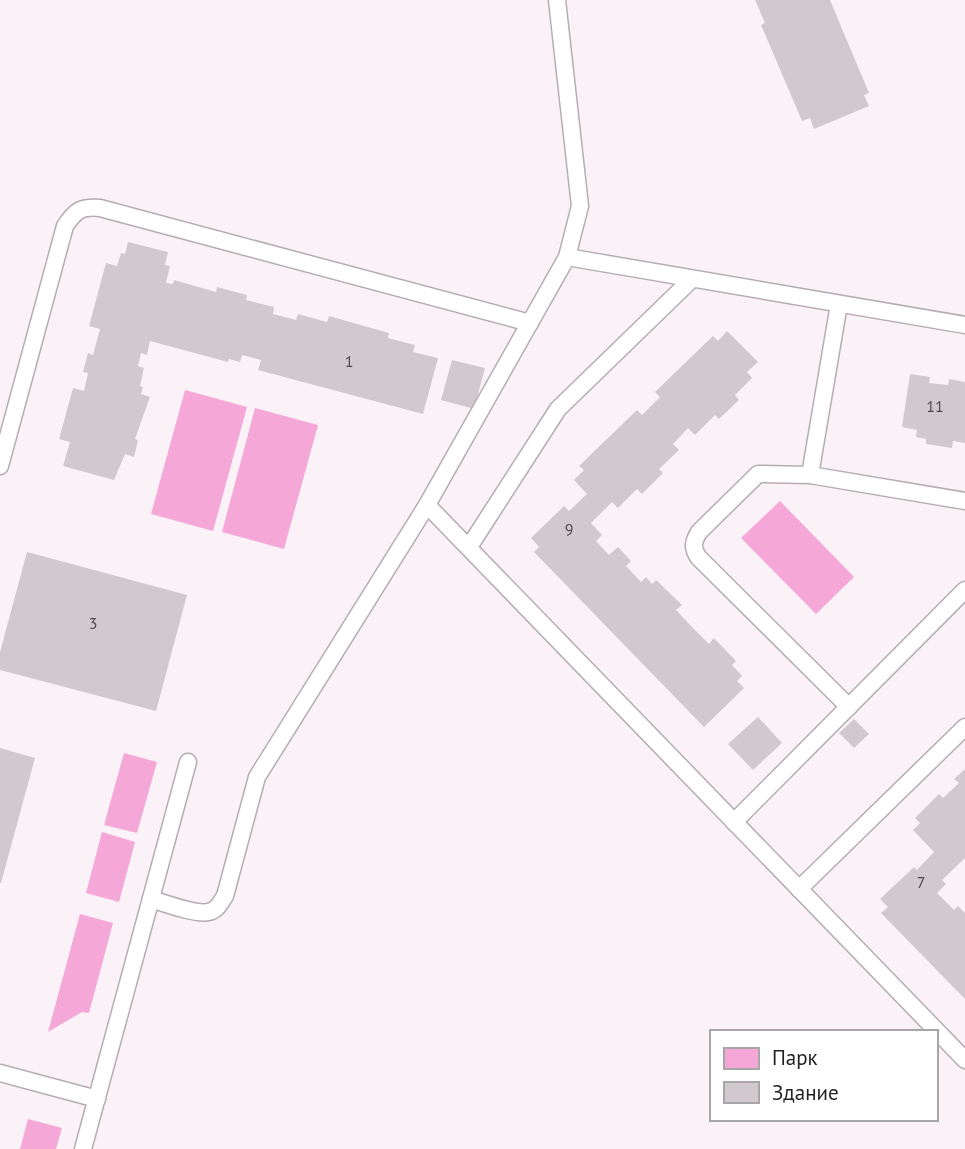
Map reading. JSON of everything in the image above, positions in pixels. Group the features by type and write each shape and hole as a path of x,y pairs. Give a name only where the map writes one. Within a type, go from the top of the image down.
{"lane":[{"path":"151,899 201,912 210,912 218,907 225,896 257,777 427,505 567,257 580,206 557,0"},
{"path":"0,466 65,226 74,212 86,206 530,323"},
{"path":"567,257 965,325"},
{"path":"469,547 558,409 692,279"},
{"path":"810,475 839,304"},
{"path":"849,707 698,557 693,542 699,532 758,474 810,475 965,501"},
{"path":"427,505 936,1030"},
{"path":"734,822 965,590"},
{"path":"799,889 965,727"},
{"path":"83,1149 188,762"},
{"path":"937,1031 965,1060"},
{"path":"0,1073 97,1099"}],"green space":[{"path":"185,390 247,407 213,531 151,514"},
{"path":"255,408 318,425 284,549 222,532"},
{"path":"780,501 854,577 816,614 741,538"},
{"path":"124,753 157,762 137,833 104,825"},
{"path":"102,832 135,842 119,902 86,893"},
{"path":"80,914 113,923 89,1013 82,1012 48,1032"},
{"path":"28,1119 62,1128 56,1149 20,1149"}],"building":[{"path":"755,0 830,0 869,93 864,95 869,106 814,129 810,118 802,121 761,25 765,23"},
{"path":"128,242 168,252 165,265 170,266 166,283 173,284 174,280 216,292 217,287 247,295 246,300 274,307 273,314 296,320 298,314 327,322 329,316 389,333 388,338 415,345 413,352 438,358 423,414 258,370 261,360 242,355 240,362 229,359 228,362 150,341 147,355 141,353 138,366 144,368 141,394 150,397 135,439 138,440 134,457 125,454 114,480 63,466 70,442 59,439 73,388 84,391 88,373 83,372 88,353 93,355 100,329 89,326 106,263 117,266 121,253 125,254"},
{"path":"727,331 758,362 747,372 752,378 735,395 739,400 719,419 715,415 695,435 688,428 673,444 679,450 659,469 663,473 642,494 637,489 618,508 612,502 591,523 602,535 596,541 609,555 618,547 631,561 626,566 641,582 646,577 652,584 656,580 682,605 676,610 692,627 709,644 714,638 736,661 732,665 742,676 737,681 744,688 704,727 534,552 539,547 531,538 564,506 569,511 587,494 574,480 584,470 579,466 637,410 642,415 660,397 655,392 713,336 718,341"},
{"path":"452,360 485,368 474,409 441,400"},
{"path":"910,374 930,377 929,383 948,385 949,379 965,382 965,443 953,441 952,448 926,444 926,439 916,437 917,430 902,427"},
{"path":"27,552 187,595 156,711 0,670 0,652"},
{"path":"758,717 782,743 753,770 728,744"},
{"path":"854,719 869,734 854,748 839,733"},
{"path":"0,748 35,758 1,883 0,883"},
{"path":"965,769 965,858 942,880 946,884 937,893 954,910 958,906 965,913 965,999 881,913 888,907 880,899 914,867 917,870 934,852 913,830 920,823 915,818 939,794 943,798 959,783 954,779"}]}
